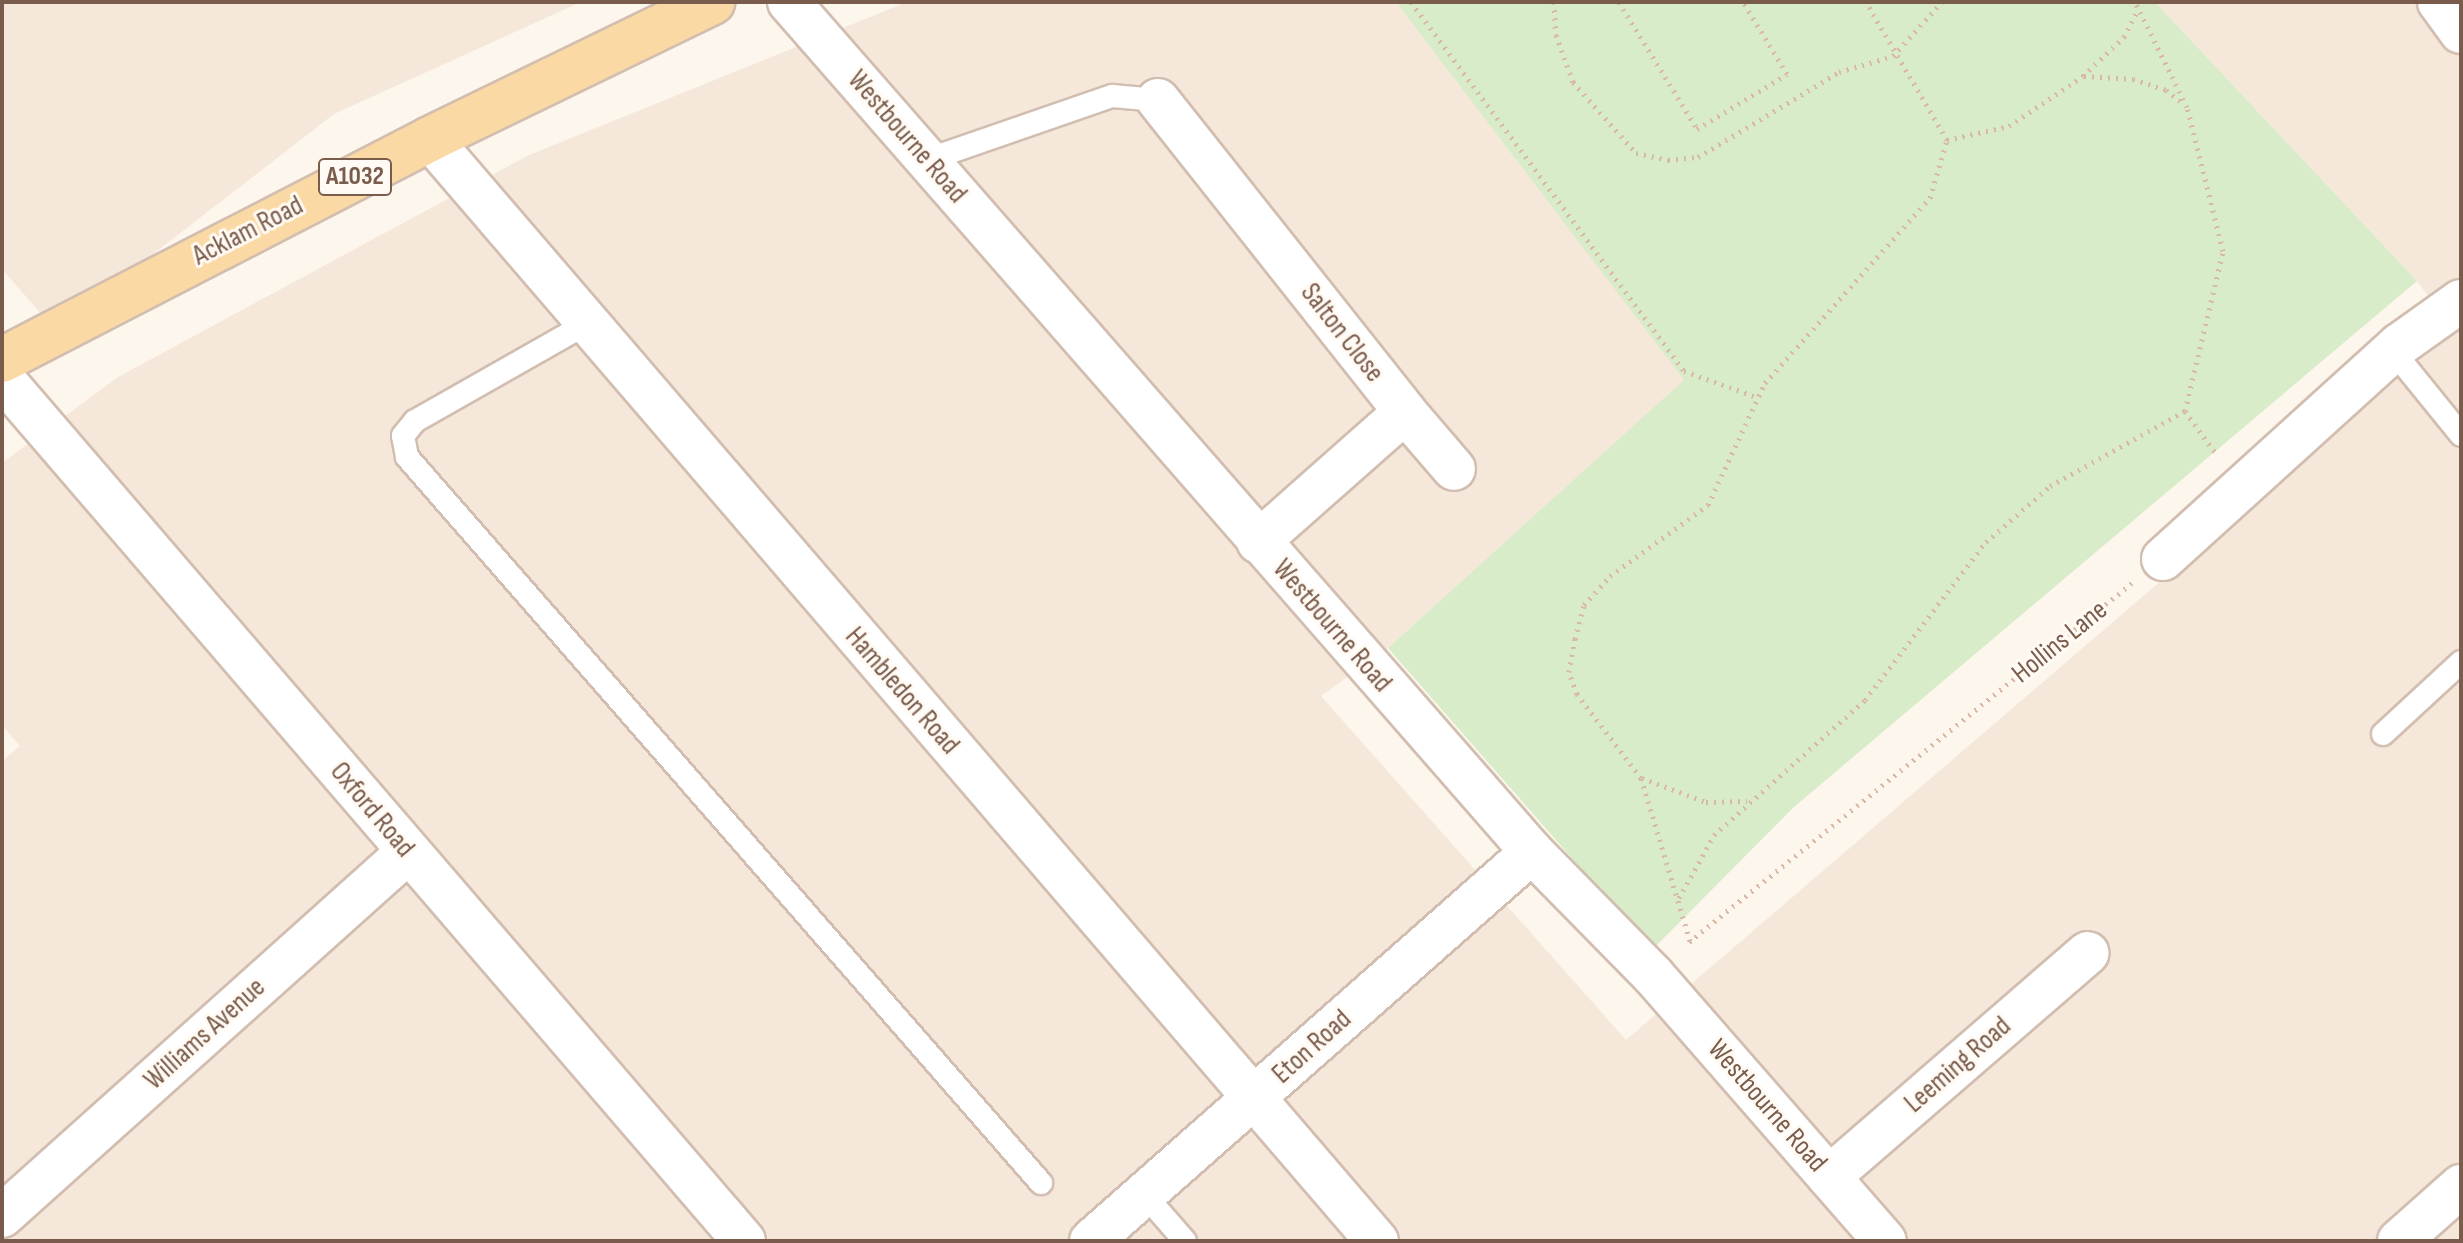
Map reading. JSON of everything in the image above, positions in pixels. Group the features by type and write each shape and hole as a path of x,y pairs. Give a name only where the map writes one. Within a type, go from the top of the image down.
{"main road":[{"name":"Acklam Road","path":"2,360 430,139 712,2"}],"street":[{"name":"Westbourne Road","path":"789,2 1532,852 1652,974 1885,1241"},
{"path":"2439,2 2461,32"},
{"name":"Salton Close","path":"1158,100 1405,412 1454,469"},
{"name":"Hambledon Road","path":"430,139 1377,1241"},
{"path":"2163,559 2393,351 2461,301"},
{"name":"Oxford Road","path":"2,378 744,1241"},
{"path":"1258,542 1405,412"},
{"name":"Williams Avenue","path":"2,1216 408,852"},
{"name":"Eton Road","path":"1091,1241 1532,852"},
{"name":"Leeming Road","path":"1829,1177 2088,953"},
{"path":"2399,1241 2461,1186"}],"lane":[{"path":"927,160 1112,96 1158,100"},
{"path":"586,324 415,421 403,436 407,457 1041,1183"},
{"path":"2393,351 2461,435"},
{"path":"2383,734 2461,662"},
{"path":"1144,1194 1185,1241"}],"path":[{"path":"1411,2 1684,371 1757,397"},
{"path":"1554,2 1556,35 1573,82 1636,153 1668,160 1698,157 1839,72 1893,56 1942,2"},
{"path":"1619,2 1697,129 1787,74 1743,2"},
{"path":"1866,2 1893,56 1947,140"},
{"path":"1947,140 2009,126 2083,76 2124,37 2137,5"},
{"path":"1679,898 1694,862 1747,801 1824,742 1865,700 1986,542 2050,486 2185,411 2223,251 2187,107 2137,5"},
{"path":"2083,76 2133,79 2166,90 2187,107"},
{"path":"1690,941 1641,778 1577,694 1569,672 1584,605 1610,576 1708,505 1757,397 1920,217 1947,140"},
{"path":"2185,411 2241,489"},
{"name":"Hollins Lane","path":"1652,974 2163,559"},
{"path":"1641,778 1706,802 1747,801"}],"shaded area":[{"path":"2,2 581,2 334,114 55,330 2,269"},
{"path":"907,2 1396,2 1685,380 1388,648 1321,696 1626,1040 2453,330 2417,281 2155,2 2461,2 2461,1241 2,1241 2,761 20,746 2,725 2,463 118,377 529,155"}],"green space":[{"path":"1396,2 2155,2 2417,281 1794,807 1652,950 1388,648 1684,380"}]}
